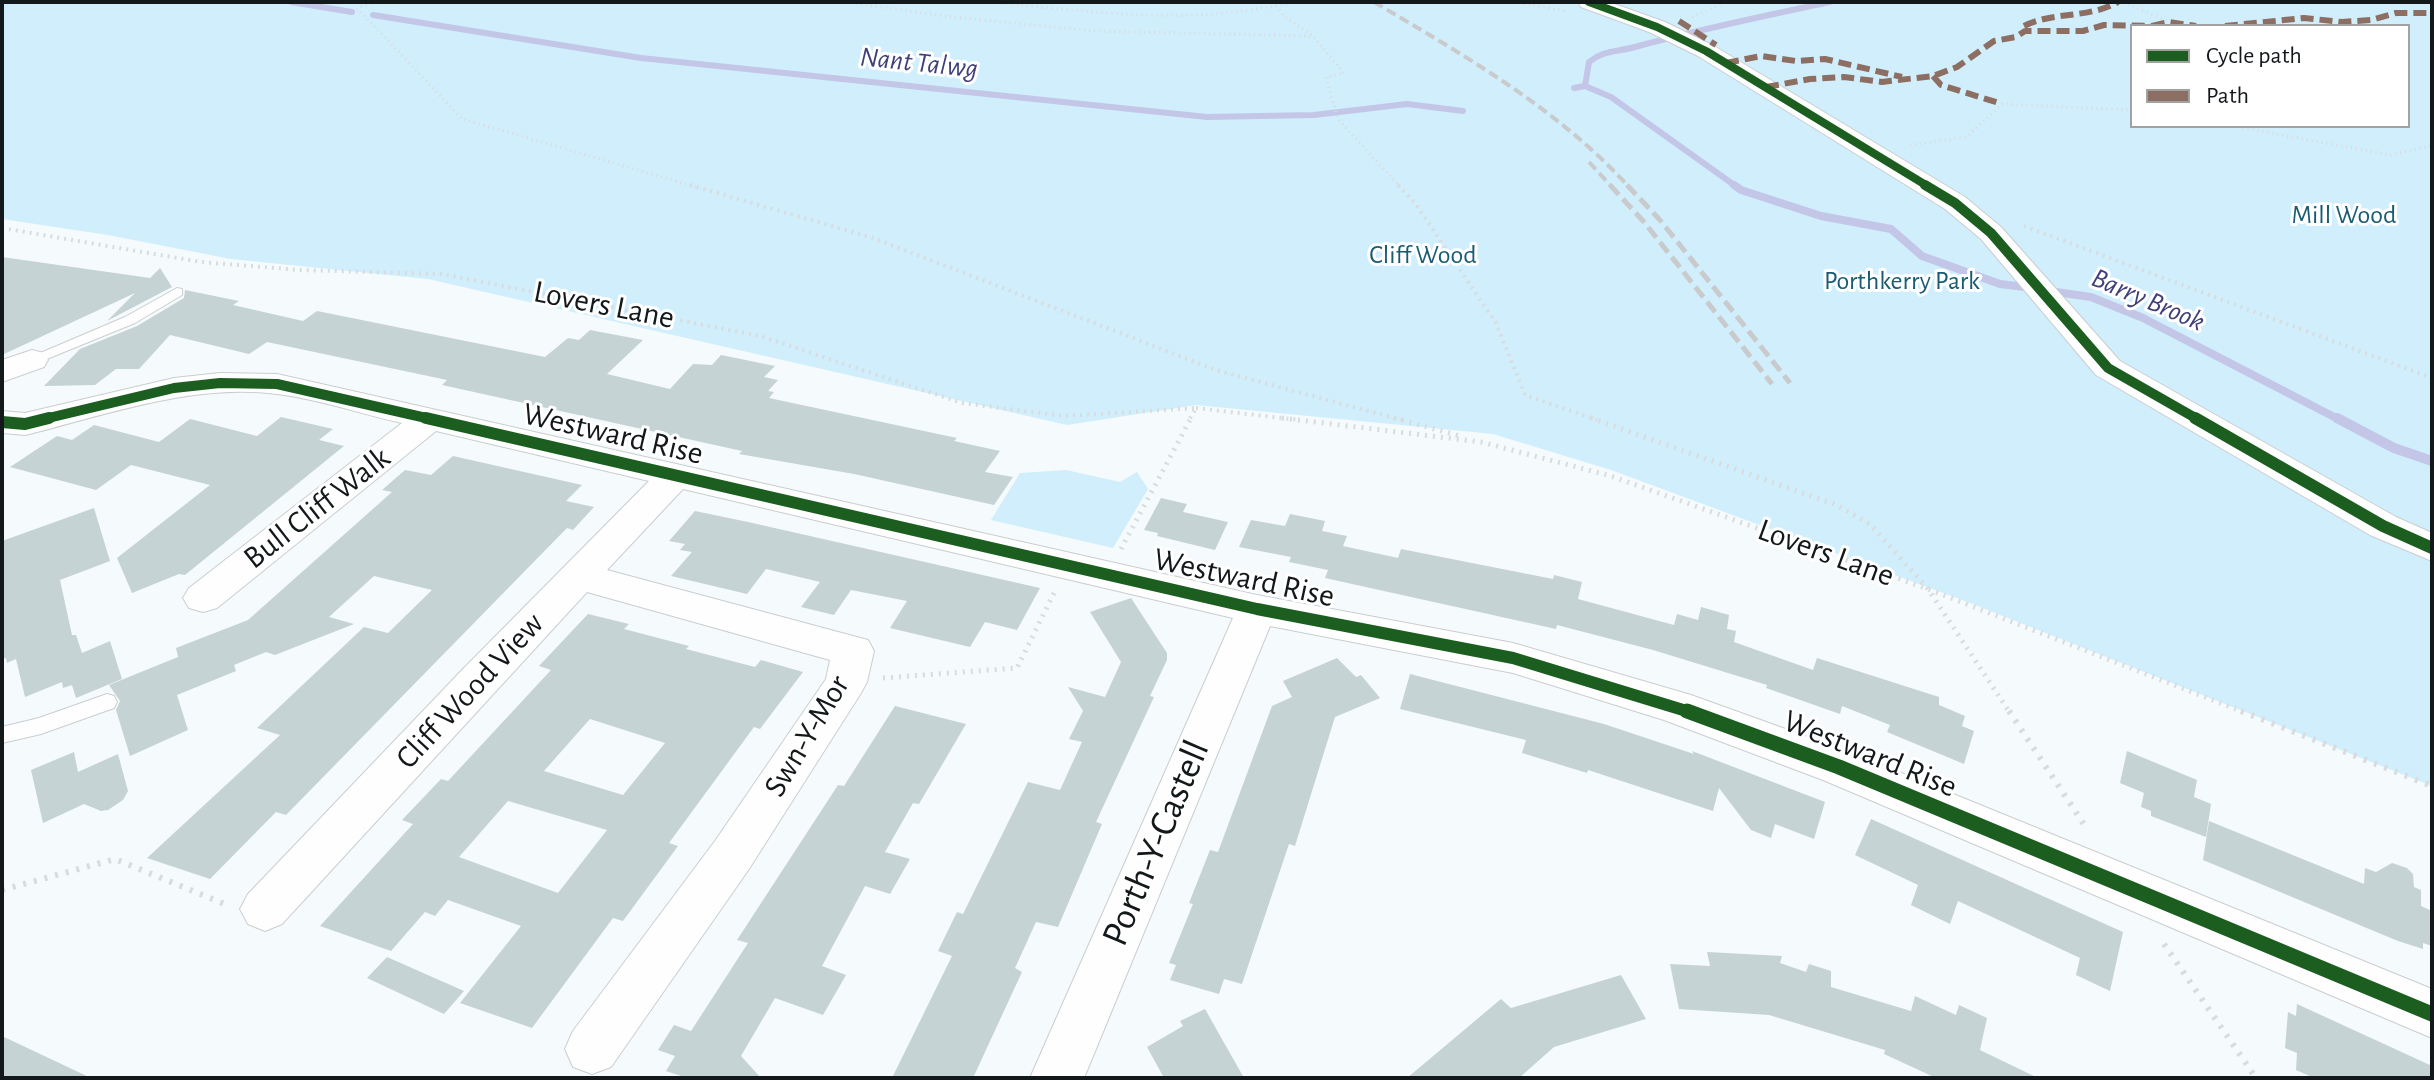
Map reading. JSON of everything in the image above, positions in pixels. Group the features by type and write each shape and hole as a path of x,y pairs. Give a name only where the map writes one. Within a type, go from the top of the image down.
{"street":[{"path":"1589,2 1675,36 1873,151 1955,203 1991,233 2108,368 2383,526 2432,548"},
{"name":"Westward Rise","path":"2,422 25,424 174,388 220,383 277,384 1257,609 1513,658 1676,707 1839,767 2432,1014"},
{"name":"Bull Cliff Walk","path":"203,598 431,418"},
{"name":"Cliff Wood View","path":"265,909 479,679 676,475"},
{"name":"Swn-Y-Mor","path":"580,576 853,651 846,682 732,855 592,1049"},
{"name":"Porth-Y-Castell","path":"1057,1078 1257,609"}],"lane":[{"path":"17,366 130,320 177,292"},
{"path":"2,735 41,726 107,702"}],"path":[{"path":"376,2 357,8 462,119 873,238 1216,370 1481,442"},
{"path":"846,2 952,17 1095,31 1313,36"},
{"path":"992,2 1139,17 1246,11 1292,2"},
{"path":"2124,2 2169,22"},
{"path":"1274,4 1285,17 1313,36 1344,73 1326,77 1338,119 1415,203 1496,323 1525,395 1834,504 1870,524 1928,589 2090,834"},
{"path":"1873,151 1966,137 2002,104 2130,110"},
{"path":"2244,128 2390,155 2432,146"},
{"path":"2014,223 2432,378"},
{"path":"1107,574 1196,408"},
{"path":"846,682 1017,668 1048,605"},
{"path":"2,890 115,859 254,916 265,909"},
{"path":"2162,941 2256,1078"}],"green space":[{"name":"Porthkerry Park","path":"2,2 2432,2 2432,786 1965,601 1611,470 1493,434 1196,405 1067,425 428,279 231,259 108,235 2,219"},
{"path":"1066,470 1120,482 1137,472 1148,489 1113,548 991,520 1020,473"}],"building":[{"path":"2,257 150,278 160,268 172,287 107,321 135,293 2,355"},
{"path":"185,290 239,301 233,305 303,321 317,311 545,357 568,338 579,340 590,330 643,340 607,374 670,389 693,364 712,365 721,355 775,366 764,377 778,380 768,391 774,392 769,398 957,438 954,441 1000,451 985,472 1013,477 994,505 854,474 739,454 742,451 442,385 447,380 267,342 249,354 170,335 139,369 116,369 95,385 44,386 80,349 137,326 184,298"},
{"path":"281,417 333,429 319,440 344,446 185,575 179,574 132,593 117,558 210,485 131,465 96,490 10,467 57,436 72,440 94,425 159,442 190,419 257,436"},
{"path":"453,456 582,485 566,501 594,507 573,530 567,528 286,815 276,812 210,879 147,858 280,735 257,728 364,627 388,633 432,590 374,576 329,617 354,624 275,655 266,652 234,665 236,671 177,695 188,730 130,756 116,710 120,701 109,685 178,657 176,648 248,620 392,492 382,490 405,470 431,475"},
{"path":"1161,498 1187,504 1183,512 1228,522 1215,550 1144,530"},
{"path":"94,508 110,561 60,580 72,635 76,635 82,653 110,641 122,679 76,698 72,685 63,688 62,682 25,697 16,659 7,663 6,658 2,659 2,541"},
{"path":"695,511 1040,588 1017,630 985,622 970,647 890,628 907,601 851,590 834,615 801,607 820,582 766,569 747,594 671,576 692,552 680,550 685,544 669,541"},
{"path":"1290,514 1325,521 1322,531 1347,536 1343,546 1398,558 1401,549 1553,579 1554,575 1582,582 1578,599 1674,625 1677,614 1698,620 1701,607 1729,615 1727,629 1736,631 1734,642 1813,670 1817,658 1939,697 1939,705 1965,716 1962,726 1974,731 1964,764 1887,732 1890,725 1842,706 1840,714 1766,688 1767,685 1653,650 1557,625 1556,629 1325,578 1328,570 1289,562 1291,557 1239,547 1251,520 1285,526"},
{"path":"1131,598 1167,653 1167,660 1150,696 1154,697 1096,822 1102,824 1058,927 1036,922 1015,968 1022,972 973,1078 892,1078 952,956 938,951 957,912 963,914 1028,782 1060,790 1082,742 1069,739 1083,711 1068,687 1105,697 1121,662 1090,612"},
{"path":"588,614 629,624 624,629 689,646 686,649 755,667 761,660 803,672 760,729 754,727 669,843 678,846 623,921 613,918 532,1028 460,1003 521,926 448,900 435,916 425,912 391,951 320,926 413,824 402,820 441,779 448,781 551,670 539,666","holes":["590,719 665,743 623,795 544,771","508,801 607,830 558,893 459,857"]},
{"path":"1337,658 1356,677 1361,675 1380,698 1335,717 1295,846 1289,844 1242,984 1224,979 1219,994 1170,980 1176,965 1169,963 1193,904 1189,903 1210,850 1218,852 1272,706 1292,697 1283,681"},
{"path":"1410,674 1604,724 1694,754 1692,751 1825,802 1814,839 1775,824 1771,838 1751,830 1719,788 1713,811 1588,770 1587,773 1522,753 1526,740 1400,709"},
{"path":"895,706 966,724 919,804 913,803 885,852 910,859 890,894 865,886 822,966 846,975 823,1015 775,998 741,1056 761,1078 687,1078 666,1071 675,1056 658,1050 674,1025 691,1031 748,943 737,940 838,785 844,786"},
{"path":"2127,751 2197,780 2194,797 2211,804 2206,837 2151,816 2151,811 2141,807 2144,793 2120,783"},
{"path":"74,752 78,772 118,754 128,791 123,800 108,810 101,811 84,804 43,823 31,770"},
{"path":"1871,819 2123,932 2110,991 2076,975 2080,958 1958,901 1950,924 1911,905 1918,885 1855,855"},
{"path":"2209,821 2364,884 2365,868 2376,872 2392,863 2407,868 2413,874 2414,887 2421,890 2421,906 2432,911 2432,946 2423,943 2423,949 2398,941 2203,860"},
{"path":"1707,952 1782,956 1780,963 1806,972 1809,964 1831,971 1831,987 1911,1011 1915,996 1956,1015 1959,1005 1987,1018 1980,1050 2038,1078 1936,1078 1884,1054 1885,1050 1769,1015 1679,1009 1670,964 1710,966"},
{"path":"387,957 464,991 444,1014 367,978"},
{"path":"1621,975 1646,1019 1554,1047 1519,1078 1407,1078 1501,999 1511,1008"},
{"path":"2297,1004 2432,1066 2432,1078 2314,1078 2296,1070 2297,1053 2285,1048 2288,1012 2296,1016"},
{"path":"1205,1009 1244,1078 1164,1078 1147,1047 1183,1026 1180,1021"},
{"path":"2,1036 91,1078 2,1078"}],"waterway":[{"name":"Nant Talwg","path":"291,2 352,12"},
{"name":"Nant Talwg","path":"1585,86 1589,62 1605,53 1830,2"},
{"name":"Nant Talwg","path":"373,15 641,58 1207,117 1314,115 1407,104 1463,111"},
{"name":"Nant Talwg","path":"1574,88 1585,86"},
{"name":"Barry Brook","path":"1585,86 1611,97 1737,187"},
{"name":"Barry Brook","path":"1734,185 1821,216 1891,229 1922,256 2000,284 2033,288"},
{"name":"Barry Brook","path":"2049,291 2091,297 2143,318 2340,420"},
{"name":"Barry Brook","path":"2337,418 2394,448 2432,461"}],"railway":[{"path":"1374,2 1476,63 1541,108 1572,132 1627,185"},
{"path":"1589,162 1612,187"},
{"path":"1610,185 1644,222 1772,384"},
{"path":"1627,185 1660,220 1790,383"}],"marked path":[{"path":"2024,26 2045,18 2095,12 2118,2"},
{"path":"2245,24 2304,18 2342,22 2371,20 2396,13 2432,13"},
{"path":"1679,21 1716,45"},
{"path":"2160,24 2182,24"},
{"path":"1766,87 1810,79 1844,77 1882,82 1933,76 1957,67 1994,41 2016,37 2025,31 2083,31 2104,25 2130,26"},
{"path":"1726,63 1761,56 1796,61 1825,59 1902,77"},
{"path":"1933,76 1941,85 2002,104"}],"cycle path":[{"path":"1589,2 1657,27 1706,51 1955,203 1991,233 2108,368 2383,526 2432,548"},
{"path":"2,422 25,424 174,388 220,383 277,384 1257,609 1513,658 1676,707 1839,767 2432,1014"}],"park label":[{"name":"Mill Wood","path":"2344,215"},
{"name":"Cliff Wood","path":"1423,255"}]}
